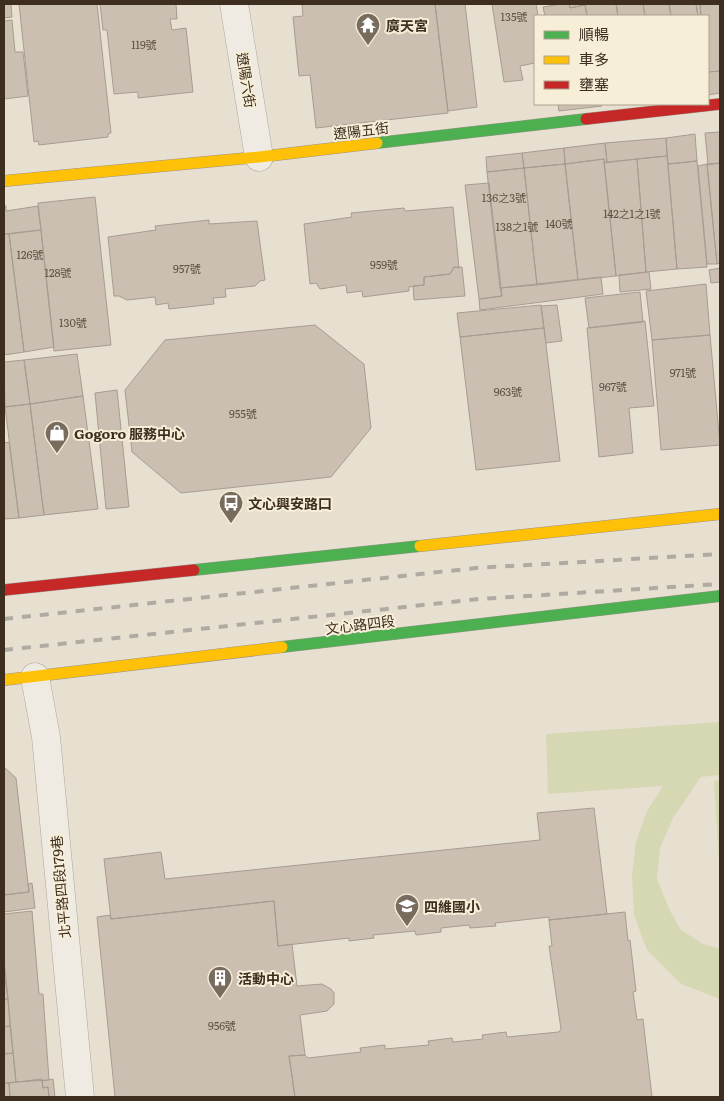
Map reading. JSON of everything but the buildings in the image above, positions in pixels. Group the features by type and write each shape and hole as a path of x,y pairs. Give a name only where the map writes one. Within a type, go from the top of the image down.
{"main road":[{"name":"遼陽五街","path":"4,181 259,157 720,104"},
{"path":"4,590 720,514"},
{"name":"文心路四段","path":"4,680 720,596"}],"street":[{"name":"遼陽六街","path":"234,4 259,157"},
{"name":"北平路四段179巷","path":"34,677 46,737 80,1097"}],"green space":[{"path":"720,722 720,775 701,777 673,818 660,848 657,879 670,911 681,930 703,944 720,949 720,999 681,984 647,950 634,915 632,876 636,842 647,811 663,786 548,794 546,734"},
{"path":"720,780 720,879 714,781"}],"railway":[{"path":"4,619 476,568 720,554"},
{"path":"4,650 479,599 720,584"}],"traffic: fast":[{"path":"377,143 586,119"},
{"path":"194,570 420,546"},
{"path":"282,647 720,596"}],"traffic: slow":[{"path":"4,181 259,157 377,143"},
{"path":"420,546 720,514"},
{"path":"4,680 282,647"}],"traffic: jam":[{"path":"586,119 720,104"},
{"path":"4,590 194,570"}],"place":[{"name":"廣天宮","path":"368,46"},
{"name":"Gogoro 服務中心","path":"57,454"},
{"name":"文心興安路口","path":"231,524"},
{"name":"四維國小","path":"407,927"},
{"name":"活動中心","path":"220,999"}]}
